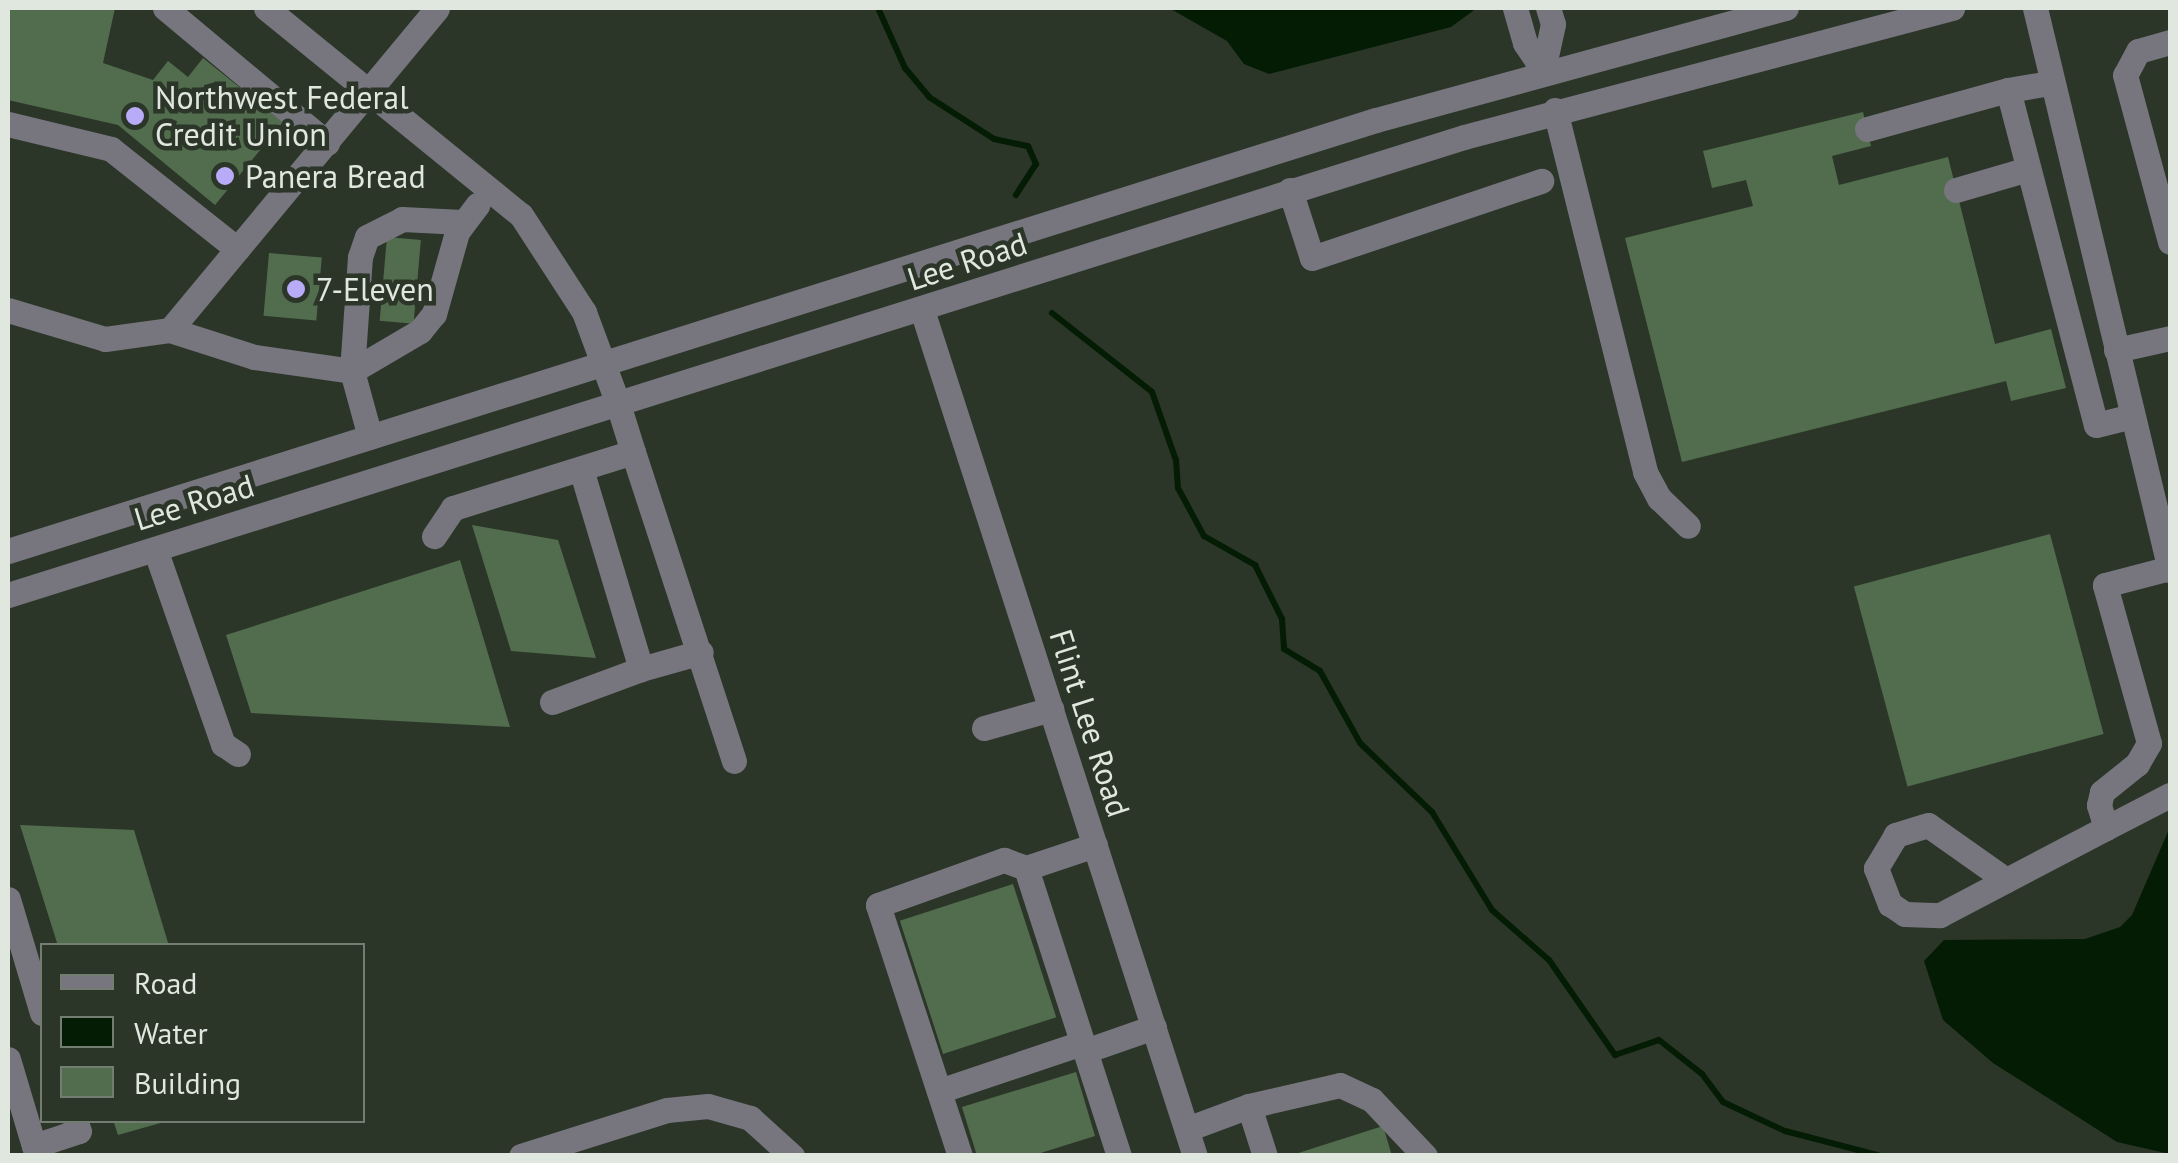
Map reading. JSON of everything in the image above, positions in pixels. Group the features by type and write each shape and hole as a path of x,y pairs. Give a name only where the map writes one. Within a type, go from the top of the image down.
{"street":[{"path":"165,8 326,143"},
{"path":"266,8 521,215 561,268 604,361 734,761"},
{"path":"170,330 437,8"},
{"path":"1515,8 1525,43 1543,70"},
{"path":"1543,70 1553,24 1548,8"},
{"name":"Lee Road","path":"8,552 604,361 1543,70 1786,8"},
{"name":"Lee Road","path":"8,595 922,310 1290,190 1555,110 1952,8"},
{"path":"2035,8 2170,569 2104,586 2149,744 2137,764 2102,792 2106,828"},
{"path":"2170,42 2138,51 2125,74 2170,242"},
{"path":"1867,129 2008,90 2050,83"},
{"path":"2008,90 2096,425 2132,416"},
{"path":"1555,110 1645,472 1688,526"},
{"path":"8,124 112,148 237,250"},
{"path":"1956,190 2028,169"},
{"path":"1290,190 1312,258 1541,182"},
{"path":"8,310 105,340 170,330 254,356 352,371 420,332 434,314 470,213 402,219 367,237 360,257 352,371 370,437"},
{"name":"Flint Lee Road","path":"922,310 1196,1156"},
{"path":"2116,350 2170,338"},
{"path":"434,536 453,508 633,452"},
{"path":"581,469 641,670"},
{"path":"155,549 224,744 238,754"},
{"path":"552,702 701,652"},
{"path":"984,728 1051,709"},
{"path":"2006,880 1928,825 1896,835 1876,868 1890,904 1918,916 1940,915 2170,795"},
{"path":"960,1156 878,905 1004,860 1026,868 1095,845"},
{"path":"1026,868 1119,1156"},
{"path":"8,899 40,1006"},
{"path":"939,1092 1154,1027"},
{"path":"8,1058 34,1146 78,1131 77,1123"},
{"path":"1187,1130 1249,1106 1340,1084 1372,1100 1426,1156"},
{"path":"520,1156 687,1106 750,1118 792,1156"},
{"path":"1249,1106 1265,1156"}],"water":[{"path":"1169,8 1477,8 1451,27 1269,74 1244,64 1227,41"},
{"path":"2170,827 2170,1154 2117,1142 1993,1063 1943,1020 1924,961 1944,940 2085,939 2120,927 2132,915"}],"building":[{"path":"8,8 115,8 103,63 153,80 168,61 188,77 203,58 283,122 215,205 118,125 8,100"},
{"path":"1863,112 1871,146 1832,156 1839,185 1948,157 1995,344 2051,329 2066,388 2011,401 2006,381 1682,462 1625,238 1753,206 1746,180 1712,188 1703,151"},
{"path":"387,237 421,240 414,324 380,321"},
{"path":"269,253 322,258 316,320 264,316"},
{"path":"472,525 558,540 596,658 511,651"},
{"path":"2050,534 2104,734 1907,786 1854,587"},
{"path":"460,560 510,727 251,713 226,635"},
{"path":"20,825 134,830 168,943 57,943"},
{"path":"1013,884 1056,1017 943,1054 900,921"},
{"path":"1076,1072 1095,1136 1031,1156 977,1156 962,1107"},
{"path":"114,1123 160,1123 118,1135"},
{"path":"1383,1126 1392,1156 1292,1156 1292,1155"}],"waterway":[{"path":"878,8 905,68 929,97 994,139 1028,146 1036,164 1016,195"},
{"path":"1052,313 1152,392 1176,460 1178,488 1204,536 1255,565 1282,619 1284,649 1320,671 1360,743 1432,812 1492,910 1549,960 1615,1055 1659,1040 1702,1074 1723,1102 1785,1131 1881,1156"}],"place":[{"name":"Northwest Federal Credit Union","path":"135,116"},
{"name":"Panera Bread","path":"225,176"},
{"name":"7-Eleven","path":"296,289"}]}
